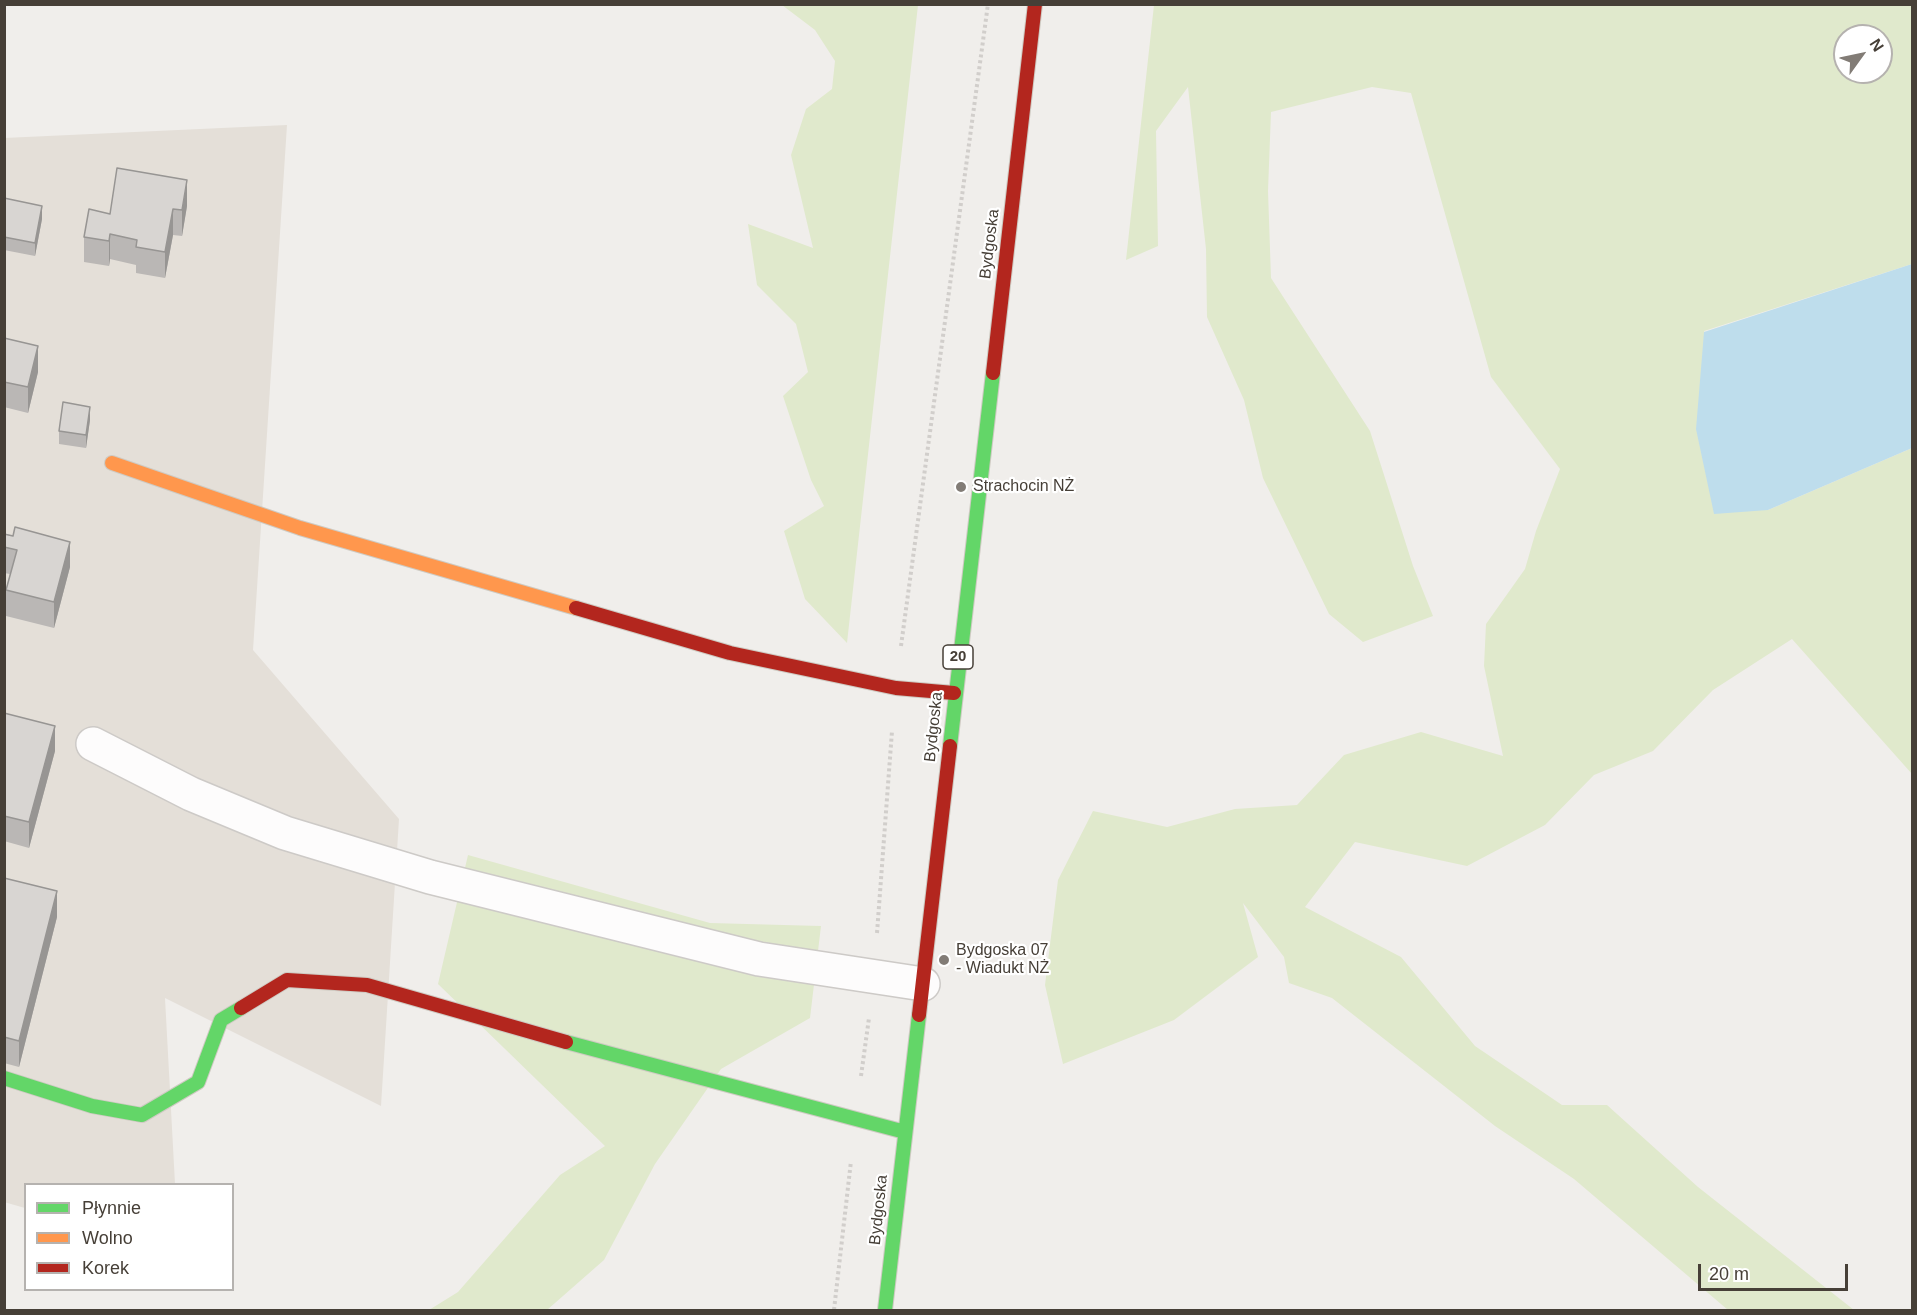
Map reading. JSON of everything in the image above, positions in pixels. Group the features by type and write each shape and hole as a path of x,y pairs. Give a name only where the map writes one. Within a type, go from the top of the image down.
{"street":[{"name":"Bydgoska","path":"885,1311 954,693 1035,4"},
{"path":"112,463 300,528 730,653 896,687 954,693"},
{"path":"93,744 192,794 285,832 430,877 759,958 923,984"},
{"path":"4,1078 92,1106 142,1115 198,1082 221,1020 287,980 367,985 575,1046 905,1132"}],"shaded area":[{"path":"287,125 253,650 399,819 381,1106 165,998 175,1183 24,1183 24,1208 4,1202 4,138"}],"green space":[{"path":"782,5 918,5 847,643 805,599 784,531 824,506 811,480 783,396 808,372 796,324 757,285 748,224 813,248 791,155 806,109 832,89 835,61 815,30"},
{"path":"1154,5 1912,5 1912,264 1704,331 1768,510 1912,448 1912,774 1792,639 1713,690 1653,751 1594,775 1545,825 1467,866 1355,842 1305,907 1401,957 1475,1046 1562,1105 1607,1105 1698,1187 1854,1310 1728,1310 1574,1179 1495,1126 1332,998 1289,983 1284,957 1243,903 1258,957 1174,1020 1063,1064 1045,985 1058,880 1093,811 1167,827 1235,809 1297,805 1344,755 1421,732 1503,756 1484,666 1486,624 1525,569 1536,531 1560,469 1491,377 1411,93 1372,87 1271,112 1268,191 1271,278 1370,431 1413,566 1433,616 1363,642 1329,614 1263,478 1244,400 1207,317 1206,249 1188,87 1156,131 1158,246 1126,260"},
{"path":"468,855 710,923 821,926 810,1018 721,1069 655,1164 604,1260 547,1310 429,1310 458,1292 560,1175 605,1146 438,984"}],"water":[{"path":"1912,264 1912,448 1768,510 1714,514 1696,429 1704,332"}],"building":[{"path":"117,168 187,180 182,210 173,209 165,252 136,247 137,240 110,234 109,241 84,237 89,209 110,214"},
{"path":"4,198 42,206 35,243 4,237"},
{"path":"4,338 38,346 28,387 4,382"},
{"path":"63,402 90,407 86,435 59,431"},
{"path":"15,527 70,542 54,602 6,590 17,550 4,547 4,534 13,536"},
{"path":"4,713 55,726 29,822 4,816"},
{"path":"4,878 57,891 19,1041 4,1037"}],"traffic: fast":[{"path":"950,746 993,373"},
{"path":"4,1078 92,1106 142,1115 198,1082 221,1020 241,1008"},
{"path":"885,1310 919,1015"},
{"path":"566,1042 905,1132"}],"traffic: slow":[{"path":"112,463 300,528 576,608"}],"traffic: jam":[{"path":"993,373 1035,4"},
{"path":"576,608 730,653 896,688 954,693"},
{"path":"919,1015 950,746"},
{"path":"241,1008 287,980 367,985 566,1042"}],"place":[{"name":"Strachocin NŻ","path":"961,487"},
{"name":"Bydgoska 07 - Wiadukt NŻ","path":"944,960"}]}
